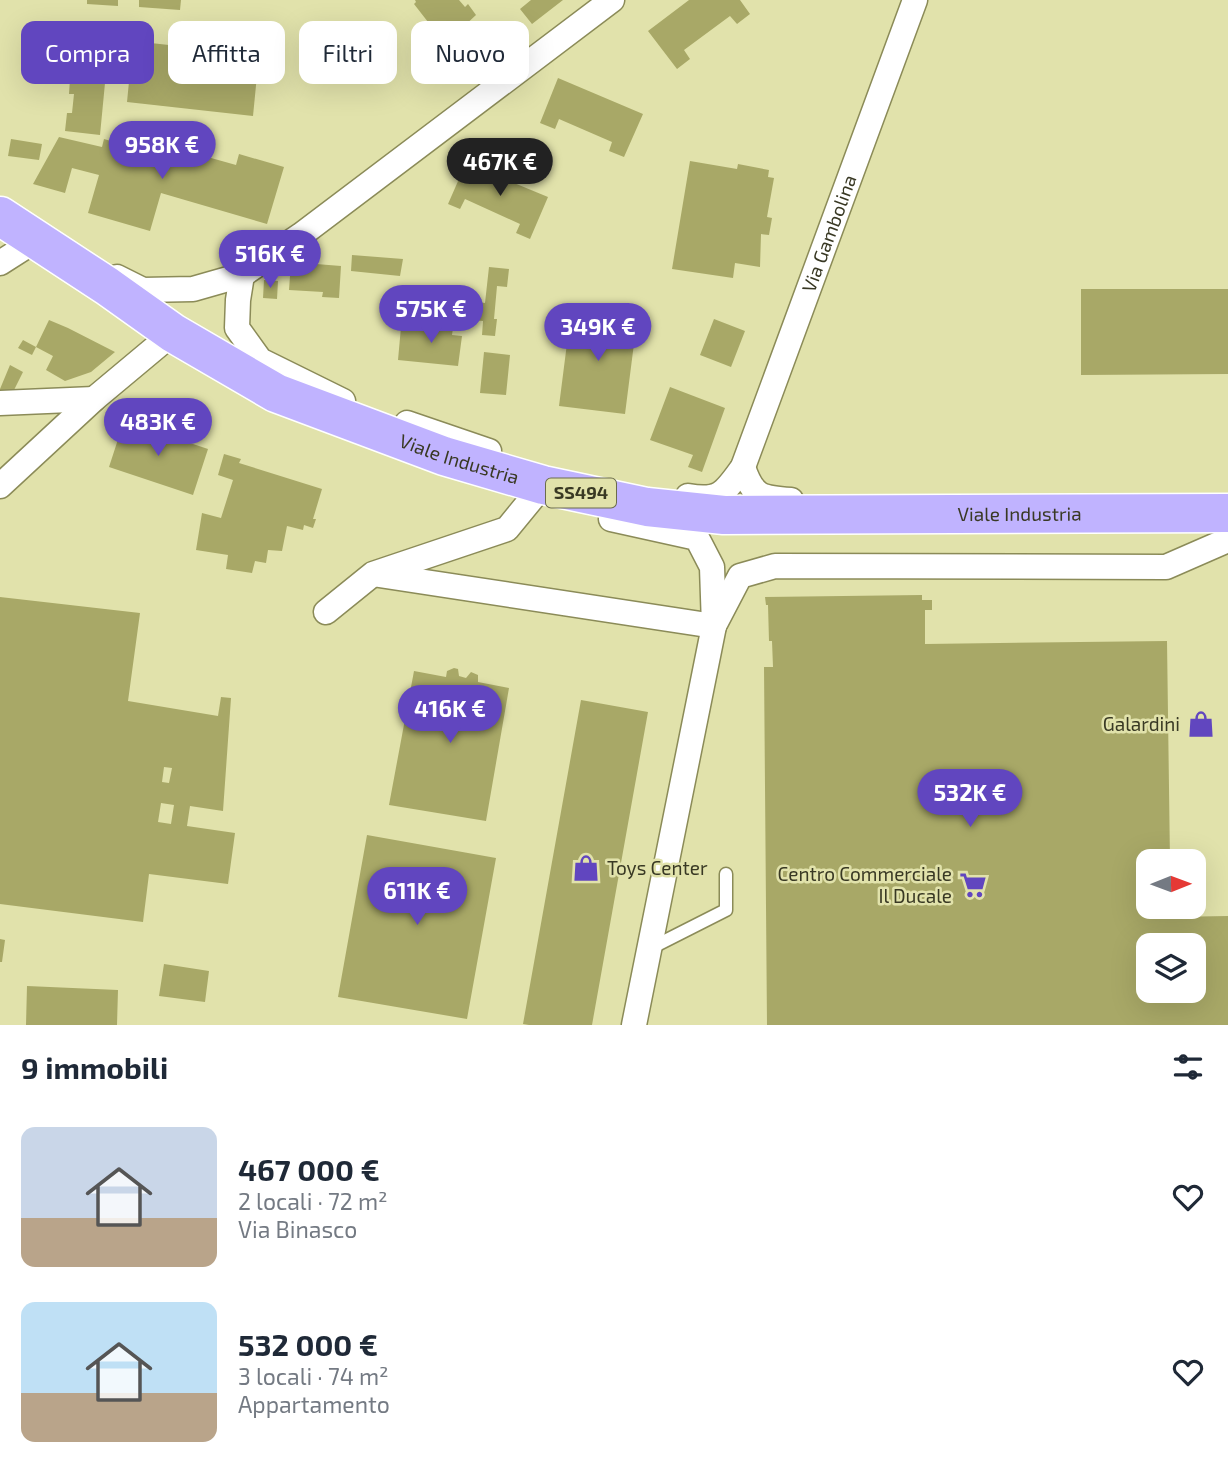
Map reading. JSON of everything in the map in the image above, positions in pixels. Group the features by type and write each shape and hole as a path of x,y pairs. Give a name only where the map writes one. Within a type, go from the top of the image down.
{"main road":[{"name":"Viale Industria","path":"0,216 173,333 275,393 444,456 551,487 630,503 724,515 1228,513"}],"street":[{"path":"0,204 105,272 143,290 193,289 242,275 301,235 612,0"},
{"name":"Via Gambolina","path":"630,503 654,492 706,499 725,492 743,467 915,0"},
{"path":"0,263 36,240"},
{"path":"242,275 237,328 260,360 342,401 520,461 551,487 570,510 697,538 712,567 714,626 634,1025"},
{"path":"0,486 94,399 173,333"},
{"path":"0,403 94,399"},
{"path":"743,467 749,485 764,498 1063,497 1111,513"},
{"path":"326,612 373,574 507,529 551,487"},
{"path":"714,626 740,576 775,566 1166,567 1228,540"},
{"path":"373,574 714,626"}],"lane":[{"path":"649,950 726,910 726,874"}],"building":[{"path":"87,0 118,0 118,6 87,4"},
{"path":"139,0 181,0 180,10 139,7"},
{"path":"415,0 459,0 465,7 468,4 476,15 470,21 427,21 414,4"},
{"path":"531,0 563,0 532,24 520,9"},
{"path":"689,0 740,0 750,14 737,24 730,16 684,50 690,59 677,69 648,31"},
{"path":"154,43 168,45 168,84 256,84 253,116 127,102 129,84 154,84"},
{"path":"558,78 643,114 624,157 609,151 612,142 559,119 555,129 540,123"},
{"path":"70,84 105,84 100,135 65,131 67,113 72,113 74,94 69,94"},
{"path":"59,137 102,147 104,139 169,158 172,147 236,165 239,154 284,167 267,224 161,193 150,231 88,213 99,175 72,168 65,193 33,184"},
{"path":"11,139 42,144 39,160 8,156"},
{"path":"690,161 737,169 738,164 769,170 768,177 774,178 767,217 772,218 769,235 761,234 760,267 735,263 733,278 672,269"},
{"path":"466,163 548,197 530,239 516,233 520,224 465,199 460,209 448,204"},
{"path":"352,255 403,259 400,276 351,271"},
{"path":"291,262 341,266 339,298 322,297 323,292 289,290"},
{"path":"489,267 509,269 507,287 497,286 495,336 482,335 483,321 462,319 464,300 485,303"},
{"path":"264,280 278,281 277,299 263,298"},
{"path":"1081,289 1228,289 1228,374 1081,375"},
{"path":"571,312 637,320 625,414 559,406"},
{"path":"435,319 454,321 452,335 462,336 458,366 398,360 401,327 433,330"},
{"path":"714,319 745,331 731,367 700,355"},
{"path":"49,320 115,352 91,372 65,381 46,370 53,356 36,347"},
{"path":"23,340 36,347 32,355 18,348"},
{"path":"484,352 510,355 506,395 480,393"},
{"path":"10,365 23,372 10,398 0,393 0,389"},
{"path":"670,387 725,408 702,472 688,467 693,455 650,440"},
{"path":"124,421 208,449 193,495 109,467"},
{"path":"224,454 241,459 239,463 322,489 313,528 304,525 303,530 287,526 282,551 268,550 266,563 255,561 252,573 226,569 228,555 196,550 202,513 221,518 233,480 218,475"},
{"path":"922,595 922,600 932,600 932,610 925,610 925,644 1167,641 1170,849 1136,849 1136,919 1206,919 1206,916 1228,916 1228,1025 767,1025 764,667 773,667 765,597"},
{"path":"0,597 140,613 128,701 218,716 221,697 231,698 223,811 190,806 187,826 235,833 228,884 149,874 143,922 0,904","holes":["164,767 172,768 169,783 162,782","161,803 174,805 171,824 158,822"]},
{"path":"458,669 459,676 466,678 471,672 478,675 478,682 509,688 486,821 389,805 414,671 446,677 447,671"},
{"name":"Toys Center","path":"581,700 648,712 592,1025 523,1024"},
{"path":"367,835 496,858 467,1019 338,997"},
{"path":"0,939 5,940 2,962 0,962"},
{"path":"164,964 209,971 205,1002 159,996"},
{"path":"27,986 118,990 117,1025 26,1025"}],"place":[{"name":"Galardini","path":"1201,724"},
{"name":"Toys Center","path":"586,868"},
{"name":"Centro Commerciale Il Ducale","path":"973,885"}]}
